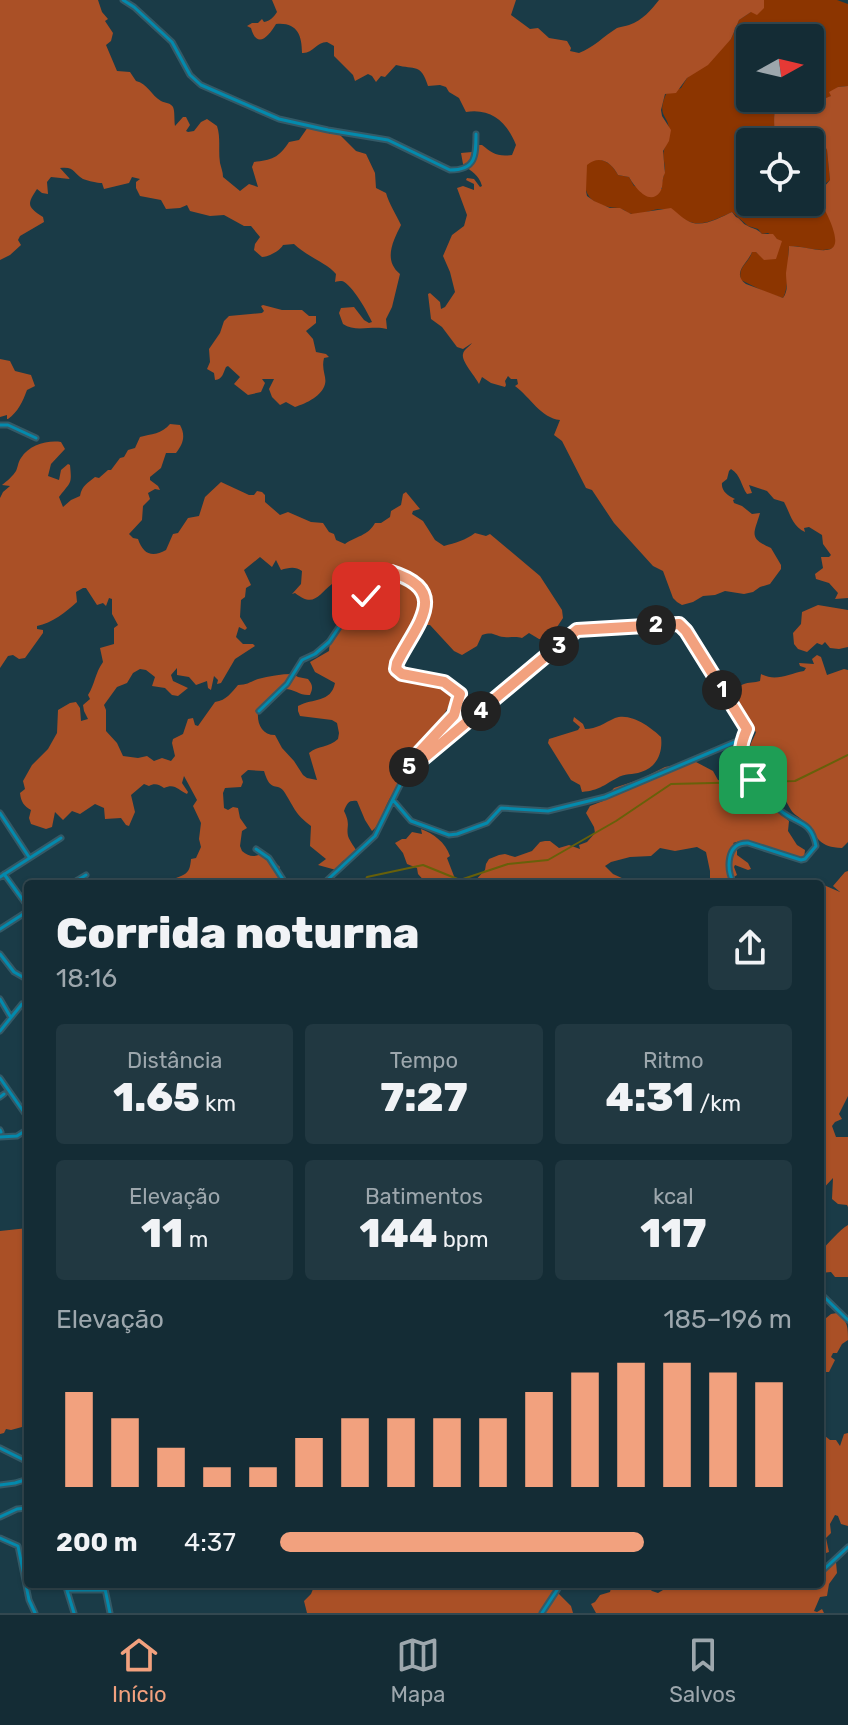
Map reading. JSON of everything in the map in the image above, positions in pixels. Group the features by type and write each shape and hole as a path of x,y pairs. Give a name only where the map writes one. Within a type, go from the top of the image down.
{"street":[{"path":"123,0 172,42 190,75 201,85 279,119 388,140 443,167 456,170 471,164 474,159 476,134"},
{"path":"0,425 8,425 36,438"},
{"path":"259,711 287,684 302,660 329,642 356,602 366,596 392,590 388,575 391,572 418,585 426,603 422,619 397,663 397,671 444,682 460,694 465,706 414,758 375,836 327,880"},
{"path":"406,773 577,630 679,624 747,729 740,756 755,782 778,809 813,833 816,846 801,860 748,843 736,845 729,860 732,880"},
{"path":"454,715 460,694"},
{"path":"393,800 411,821 449,835 457,834 487,823 501,808 548,811 605,797 743,739"},
{"path":"0,813 29,858"},
{"path":"24,904 2,876 61,838"},
{"path":"256,849 269,858 283,880"},
{"path":"78,880 86,875"},
{"path":"0,929 24,912"},
{"path":"0,954 14,972 24,978"},
{"path":"0,999 11,1017"},
{"path":"0,1031 22,1004"},
{"path":"0,1078 24,1112"},
{"path":"0,1133 17,1136 24,1132"},
{"path":"824,1297 848,1320"},
{"path":"0,1448 24,1460"},
{"path":"0,1485 24,1481"},
{"path":"0,1517 24,1508"},
{"path":"0,1538 18,1546 24,1575"},
{"path":"824,1569 848,1547"},
{"path":"27,1588 35,1613"},
{"path":"542,1613 558,1588"},
{"path":"74,1613 68,1590 105,1590 110,1613"}],"shaded area":[{"path":"0,0 98,0 113,33 106,45 117,71 130,72 136,81 172,106 175,126 186,117 190,125 188,132 194,131 207,119 217,126 223,177 240,191 249,184 258,187 252,167 254,162 278,155 289,142 299,140 308,127 339,134 356,151 366,154 375,173 376,188 386,193 401,225 391,250 392,263 400,274 386,319 387,329 353,328 343,324 339,313 341,308 354,307 364,320 372,322 346,283 335,282 336,274 332,270 294,244 283,245 274,253 262,257 254,250 260,237 251,226 244,226 224,215 210,216 190,211 187,205 166,209 161,200 140,196 136,182 140,179 132,177 129,183 104,189 102,183 83,179 69,168 60,168 70,179 51,177 47,182 48,194 37,189 30,202 44,222 20,236 18,240 21,245 0,260"},
{"path":"272,0 516,0 511,15 530,29 538,28 549,38 567,41 570,51 579,53 617,28 638,20 659,0 764,0 764,8 757,15 751,12 739,20 731,39 708,65 687,78 676,93 665,94 662,116 671,130 663,151 665,173 660,192 656,196 647,196 638,190 629,177 618,175 601,160 587,165 586,191 594,201 631,214 671,208 687,221 698,224 732,212 762,234 773,234 782,241 776,259 764,260 752,252 740,276 746,284 783,298 787,289 789,246 827,250 833,248 835,235 824,209 824,187 830,180 824,128 775,128 775,112 824,112 824,99 831,96 829,92 848,86 848,598 835,599 838,593 829,583 816,579 815,574 823,568 821,557 831,555 823,544 822,535 809,527 804,528 805,532 801,529 794,523 784,502 774,499 767,491 749,485 752,493 747,494 731,469 722,483 723,488 735,499 734,503 752,514 760,513 756,538 771,548 781,569 770,584 753,592 725,591 682,605 673,598 663,571 653,566 614,523 592,490 586,488 562,441 554,435 560,420 547,415 515,386 517,379 508,376 505,387 482,377 479,384 463,357 464,351 472,343 463,349 457,347 442,327 431,319 428,294 440,302 441,309 455,292 443,256 452,235 464,226 467,215 457,188 463,186 474,190 474,184 467,178 474,179 482,186 477,176 463,164 461,153 472,152 482,145 495,154 512,155 516,145 508,130 497,118 483,112 466,112 459,98 446,87 428,86 423,74 416,69 396,65 376,82 368,74 355,81 334,56 334,46 327,42 302,53 299,35 289,25 276,24 263,39 256,38 247,26 262,19 264,22 277,12"},
{"path":"764,0 837,0 848,4 848,86 838,87 824,100 824,24 737,24"},
{"path":"736,27 736,112 775,112 775,128 736,128 736,216 732,212 712,221 695,223 663,209 632,214 594,201 587,192 585,180 587,164 596,160 609,164 618,175 629,177 634,186 662,189 665,169 663,153 669,134 662,108 666,94 681,88 687,78 731,39"},
{"path":"824,144 827,150 830,180 824,185"},
{"path":"824,193 842,231 843,242 824,250 789,246 783,298 741,280 742,268 752,252 760,255 777,239 748,226 737,216 824,216"},
{"path":"263,305 282,310 302,310 309,316 316,316 316,323 306,331 313,339 316,352 329,357 324,358 325,381 321,392 295,407 286,402 280,405 272,397 269,389 274,379 262,379 265,383 261,392 248,395 234,384 240,377 228,366 215,380 214,373 207,369 209,349 224,321 229,316 262,313"},
{"path":"0,359 10,361 15,371 31,375 35,386 27,390 20,406 8,419 7,415 0,417"},
{"path":"170,424 180,425 182,443 176,453 166,453 161,468 150,477 160,490 148,493 150,499 143,506 142,520 129,534 138,539 149,553 166,550 173,534 178,533 188,518 199,516 205,497 221,482 249,495 262,492 265,502 280,515 288,512 311,522 323,523 336,540 345,544 365,533 375,523 390,517 391,511 401,505 406,492 420,509 412,514 423,521 435,540 444,546 475,533 490,534 540,576 562,610 563,618 549,639 539,639 529,633 522,638 486,634 482,635 477,646 462,655 454,651 430,625 419,625 409,630 393,673 437,681 457,694 431,734 401,763 403,767 398,776 398,785 372,831 357,801 347,804 344,811 348,836 358,854 343,861 336,870 318,865 326,859 310,846 311,826 298,815 282,789 269,783 264,771 248,770 241,776 241,787 225,788 224,808 238,808 247,828 242,831 242,851 252,856 262,854 278,865 276,874 280,880 175,880 188,872 191,859 196,858 201,847 201,823 193,806 197,800 184,776 182,783 187,794 174,787 144,784 131,795 135,812 129,826 121,818 105,819 104,808 95,804 80,814 72,811 63,820 55,812 52,827 46,829 31,824 31,810 21,799 20,793 25,789 23,781 57,733 58,710 76,702 81,721 88,719 83,705 90,699 88,695 103,662 100,648 114,644 114,628 118,625 112,614 112,599 109,598 106,606 103,603 97,605 83,588 76,592 77,602 68,610 37,626 43,633 25,658 8,656 0,668 0,498 10,486 2,485 15,473 24,453 44,443 61,442 65,449 51,464 48,476 59,480 61,470 70,465 70,482 59,497 63,507 80,496 84,487 95,477 99,478 111,470 128,450 135,448 140,437 163,430","holes":["260,557 272,567 276,560 281,570 294,568 302,571 301,584 292,594 311,600 332,584 337,585 340,616 329,651 310,662 315,672 335,683 330,694 298,706 300,716 337,723 338,739 309,753 317,780 303,775 275,735 261,728 258,712 255,711 281,690 310,695 312,687 308,679 293,674 238,685 226,698 215,702 198,726 193,718 188,719 183,734 173,739 175,756 171,761 162,758 154,761 147,756 123,756 106,731 104,705 117,687 127,683 133,673 140,669 155,677 152,686 165,688 172,695 178,696 188,688 173,681 171,675 177,668 177,675 189,677 196,685 207,681 211,690 214,676 217,684 221,683 235,659 255,646 243,644 236,637 239,627 247,628 240,617 241,600 245,597 246,588 251,585 244,570"]},
{"path":"818,605 848,610 848,647 830,648 825,642 822,645 817,643 807,652 794,644 793,633 801,624 802,612"},
{"path":"817,655 821,657 827,675 848,670 848,842 842,848 820,841 792,812 774,781 755,763 750,749 756,732 742,720 722,685 735,688 760,681 761,674 777,677 804,671 806,668 799,663 814,664 812,659"},
{"path":"574,717 585,729 621,717 640,722 661,737 658,759 647,770 623,775 597,789 582,792 548,743 549,739 578,730 580,727 573,721"},
{"path":"696,762 713,771 718,780 745,782 789,821 788,831 797,845 805,850 802,862 758,844 741,841 733,843 737,847 737,855 751,869 735,865 737,875 728,877 729,880 710,880 706,852 697,847 675,851 660,848 651,856 630,857 605,866 624,880 476,880 485,870 489,859 505,854 515,857 532,851 540,842 550,841 559,848 569,845 580,849 579,845 595,833 586,813 590,806 603,801 614,788 665,767"},
{"path":"421,829 435,836 445,847 455,880 423,880 417,868 407,864 395,843 406,839 412,832 422,834"},
{"path":"848,871 848,1096 839,1114 842,1119 832,1126 836,1137 848,1137 848,1207 832,1199 833,1178 824,1188 824,885 840,892 833,886"},
{"path":"848,1225 848,1277 824,1273 824,1248"},
{"path":"24,1228 24,1431 22,1427 6,1429 0,1434 0,1231"},
{"path":"837,1313 843,1318 848,1340 837,1353 833,1353 831,1357 835,1360 829,1372 824,1372 824,1320"},
{"path":"848,1433 848,1526 841,1524 835,1515 830,1524 831,1533 826,1538 829,1552 824,1554 824,1435 836,1440 840,1446 844,1434"},
{"path":"836,1562 837,1573 829,1584 827,1596 820,1597 814,1611 822,1609 824,1613 596,1613 591,1604 600,1595 610,1592 611,1588 649,1588 658,1593 664,1588 824,1588 824,1568"},
{"path":"313,1588 560,1588 559,1594 571,1606 573,1613 307,1613 304,1601"}],"waterway":[{"path":"460,880 508,864 548,860 616,821 671,784 795,781 848,755"},
{"path":"366,880 367,877 423,865 460,880"}],"route":[{"path":"366,596 392,590 388,575 391,572 418,585 426,598 426,607 396,669 402,674 444,682 460,694 454,715 414,758 406,773 577,630 679,624 747,729 740,756 753,780"}]}
